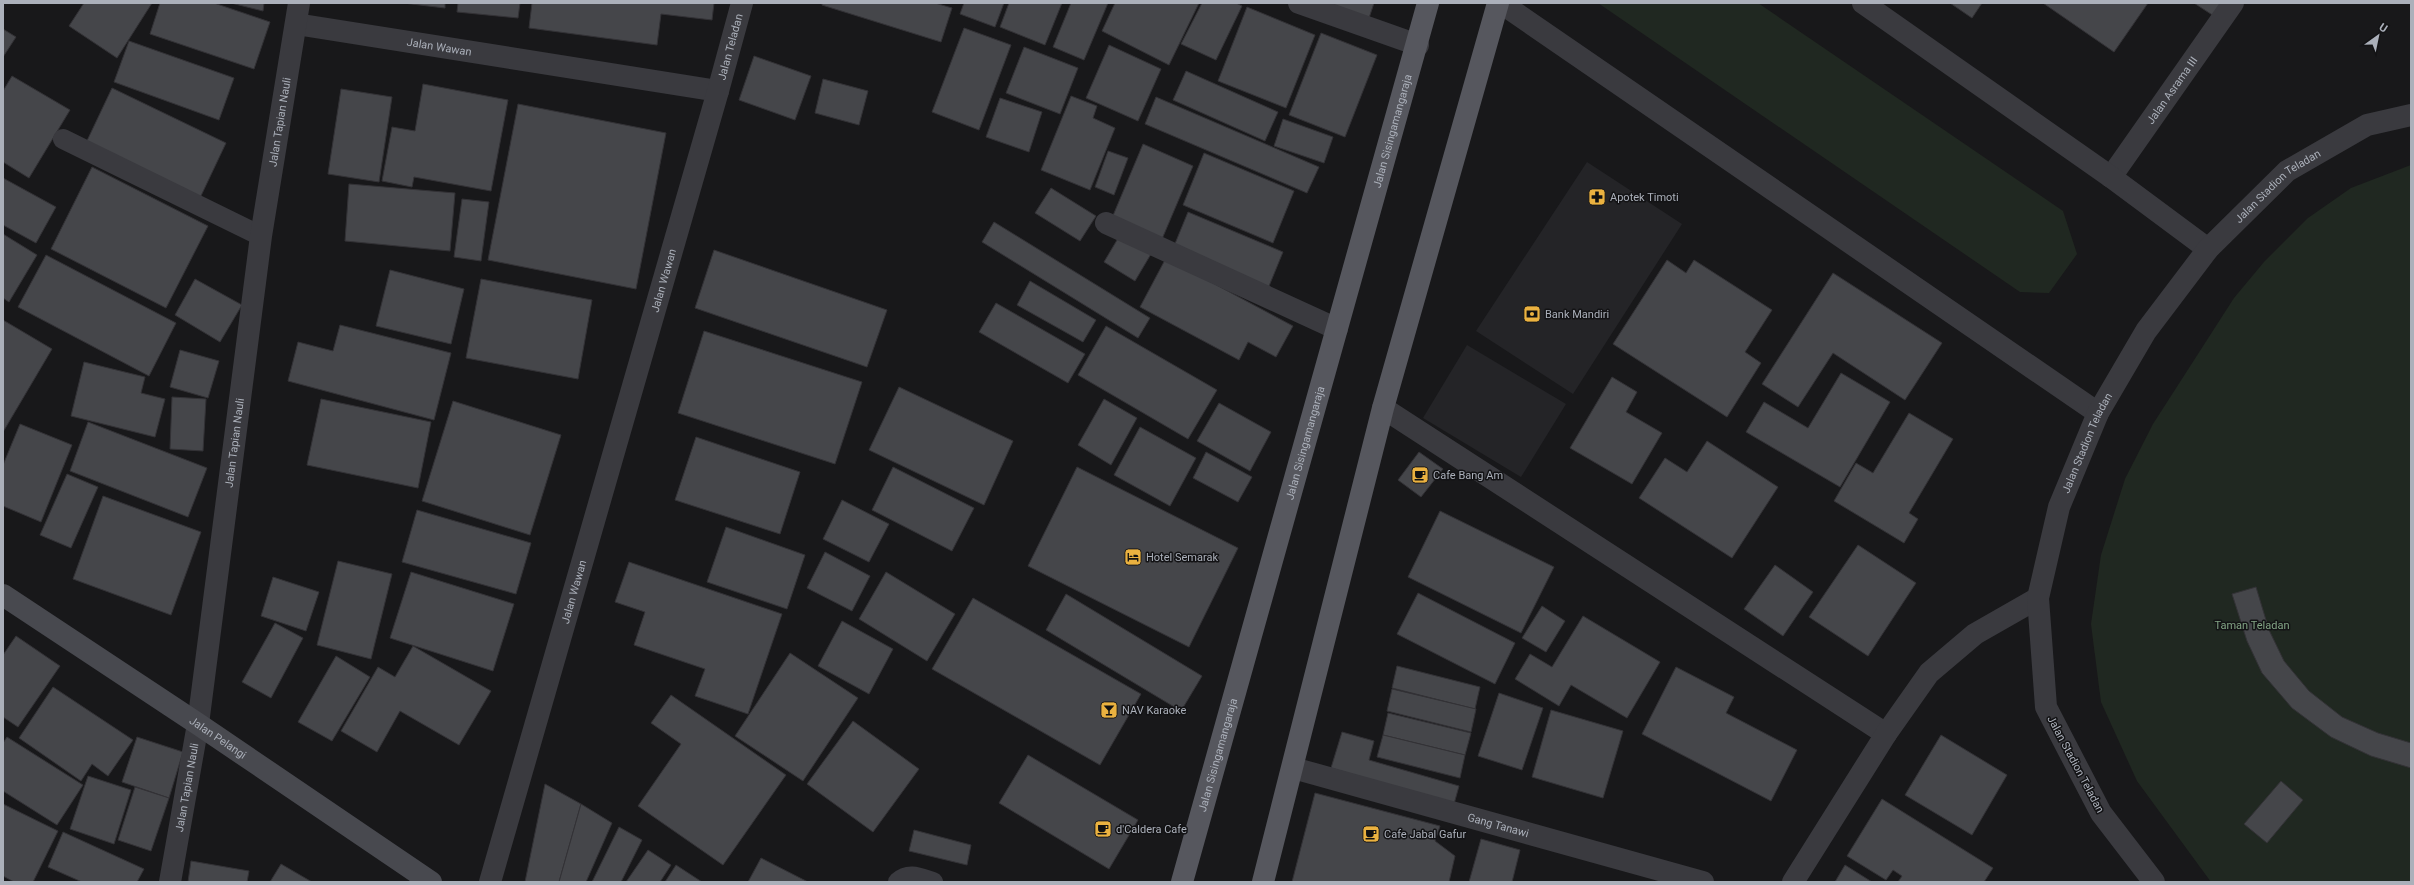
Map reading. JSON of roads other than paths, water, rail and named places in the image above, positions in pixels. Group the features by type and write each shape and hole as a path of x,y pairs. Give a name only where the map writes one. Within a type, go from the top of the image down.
{"main road":[{"name":"Jalan Sisingamangaraja","path":"1182,882 1418,45 1428,3"},
{"path":"1263,882 1384,408 1500,3"},
{"name":"Jalan Pelangi","path":"3,595 198,724 431,882"}],"street":[{"name":"Jalan Teladan","path":"718,91 742,3"},
{"path":"1299,3 1418,45"},
{"path":"1500,3 2098,413"},
{"path":"1863,3 2111,177 2208,249"},
{"name":"Jalan Asrama III","path":"2111,177 2234,3"},
{"name":"Jalan Wawan","path":"297,13 718,91 490,882"},
{"name":"Jalan Tapian Nauli","path":"170,882 198,724 261,236 297,13"},
{"name":"Jalan Stadion Teladan","path":"2154,882 2101,813 2046,706 2038,598 2060,507 2098,413 2146,331 2208,249 2287,171 2367,125 2411,115"},
{"path":"1106,223 1337,329"},
{"path":"1384,408 1886,734"},
{"path":"1793,882 1886,734 1929,674 1975,634 2038,598"},
{"name":"Gang Tanawi","path":"1293,768 1703,882"}],"lane":[{"path":"63,139 261,236"},
{"path":"898,882 908,876 933,882"}],"place":[{"name":"Apotek Timoti","path":"1597,197"},
{"name":"Bank Mandiri","path":"1532,314"},
{"name":"Cafe Bang Am","path":"1420,475"},
{"name":"Hotel Semarak","path":"1133,557"},
{"name":"NAV Karaoke","path":"1109,710"},
{"name":"d'Caldera Cafe","path":"1103,829"},
{"name":"Cafe Jabal Gafur","path":"1371,834"}],"park label":[{"name":"Taman Teladan","path":"2252,625"}]}
